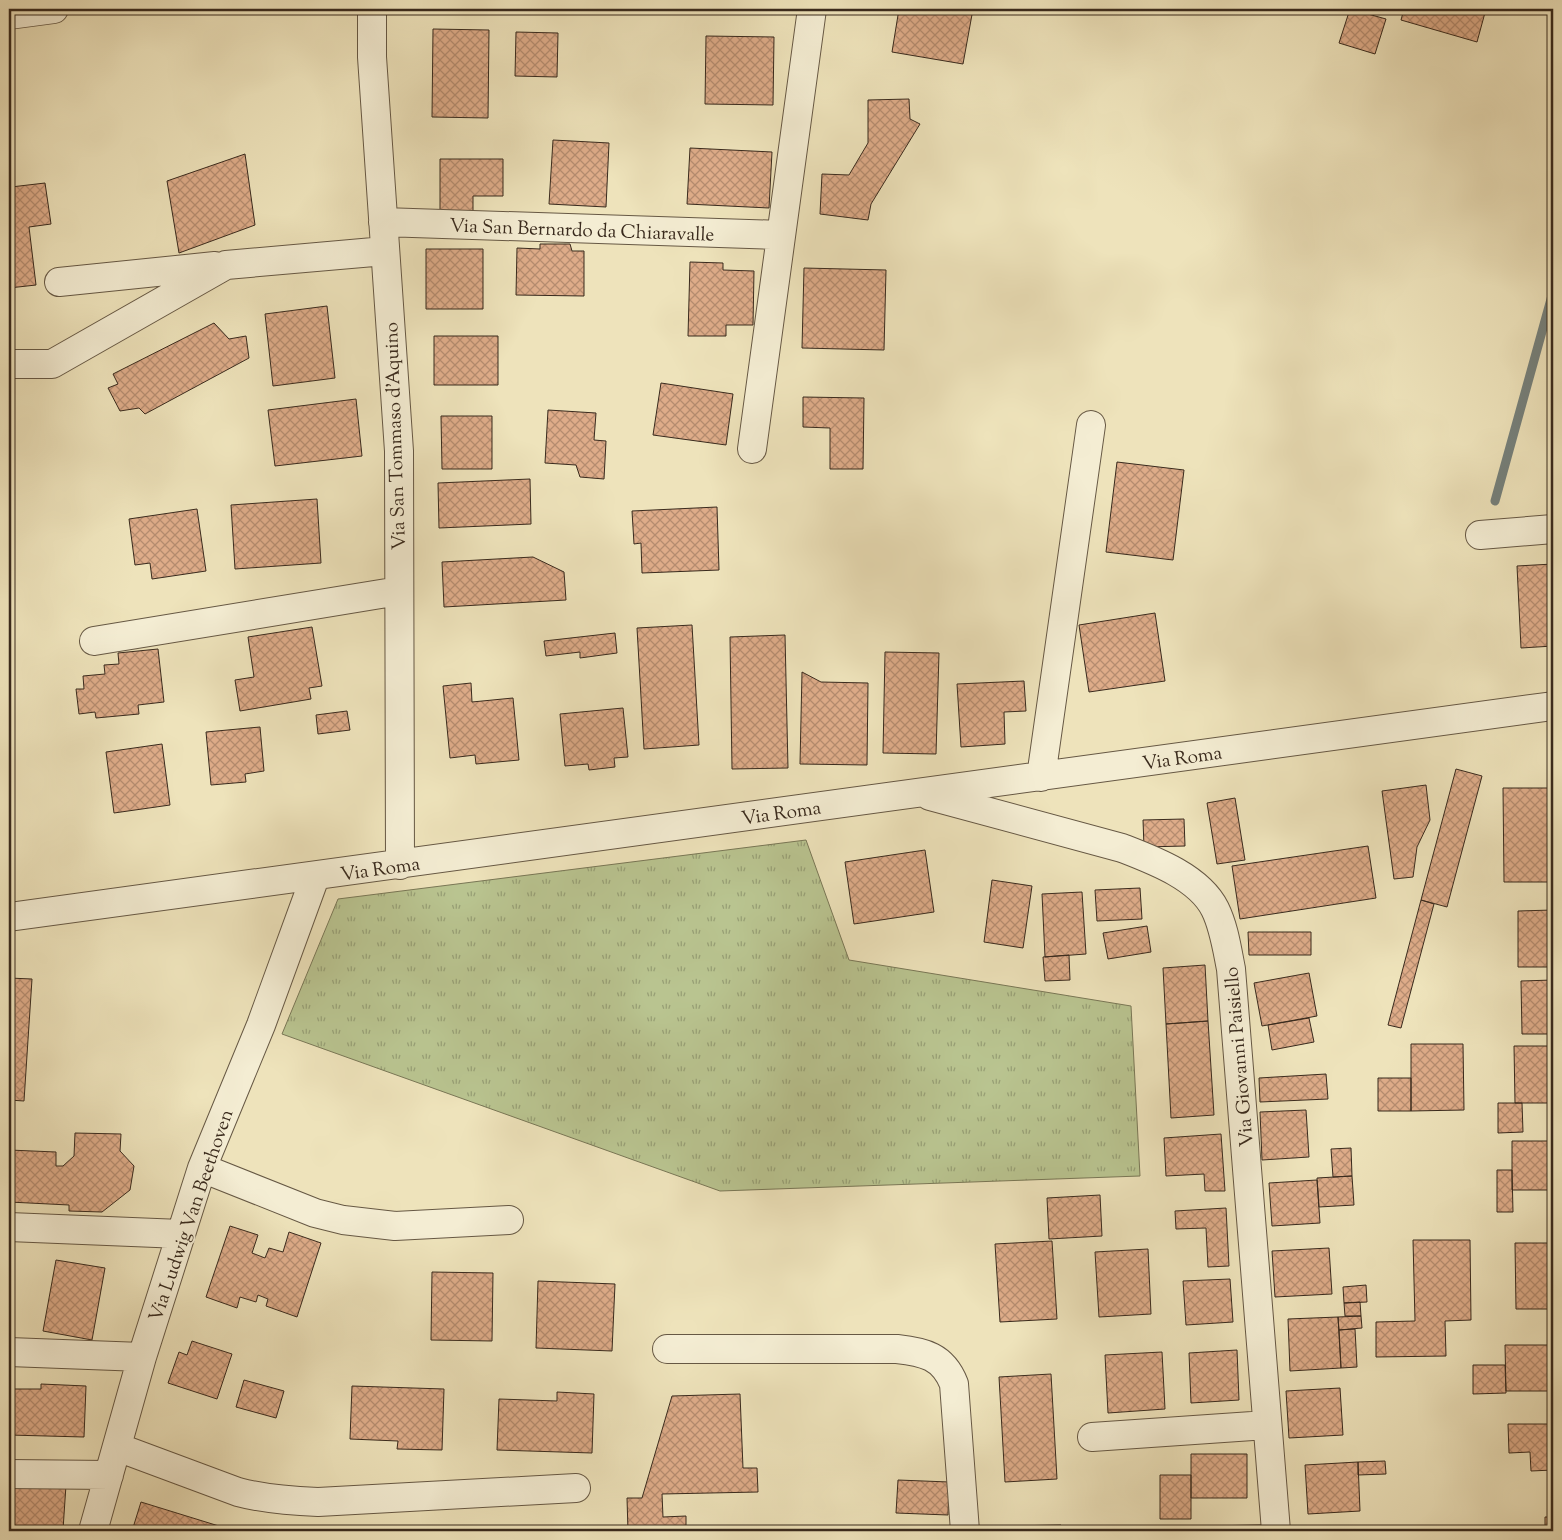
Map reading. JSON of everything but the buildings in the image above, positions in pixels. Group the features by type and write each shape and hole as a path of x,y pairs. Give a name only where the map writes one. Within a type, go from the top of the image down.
{"street":[{"path":"9,15 54,9"},
{"name":"Via San Tommaso d'Aquino","path":"372,9 372,57 399,452 400,864"},
{"path":"752,449 812,9"},
{"name":"Via San Bernardo da Chiaravalle","path":"383,222 781,235"},
{"path":"59,282 226,264 385,250"},
{"path":"9,364 52,364 226,264"},
{"path":"1041,777 1091,424"},
{"path":"1480,535 1553,529"},
{"path":"94,640 399,591"},
{"name":"Via Roma","path":"9,917 315,877 1553,706"},
{"name":"Via Giovanni Paisiello","path":"919,793 1129,851 1176,872 1199,888 1214,907 1224,934 1232,969 1276,1531"},
{"name":"Via Ludwig Van Beethoven","path":"94,1531 142,1357 202,1168 261,1025 315,877"},
{"path":"202,1168 315,1213 343,1220 395,1226 509,1220"},
{"path":"9,1227 181,1234"},
{"path":"667,1349 897,1349 920,1352 936,1359 945,1367 954,1384 965,1531"},
{"path":"9,1352 142,1357"},
{"path":"1092,1436 1268,1425"},
{"path":"117,1447 238,1492 256,1497 297,1502 576,1488"},
{"path":"9,1474 109,1475"}],"green space":[{"path":"806,840 849,960 1131,1006 1140,1176 720,1191 282,1034 338,899"}],"waterway":[{"path":"1495,501 1553,292"}]}
